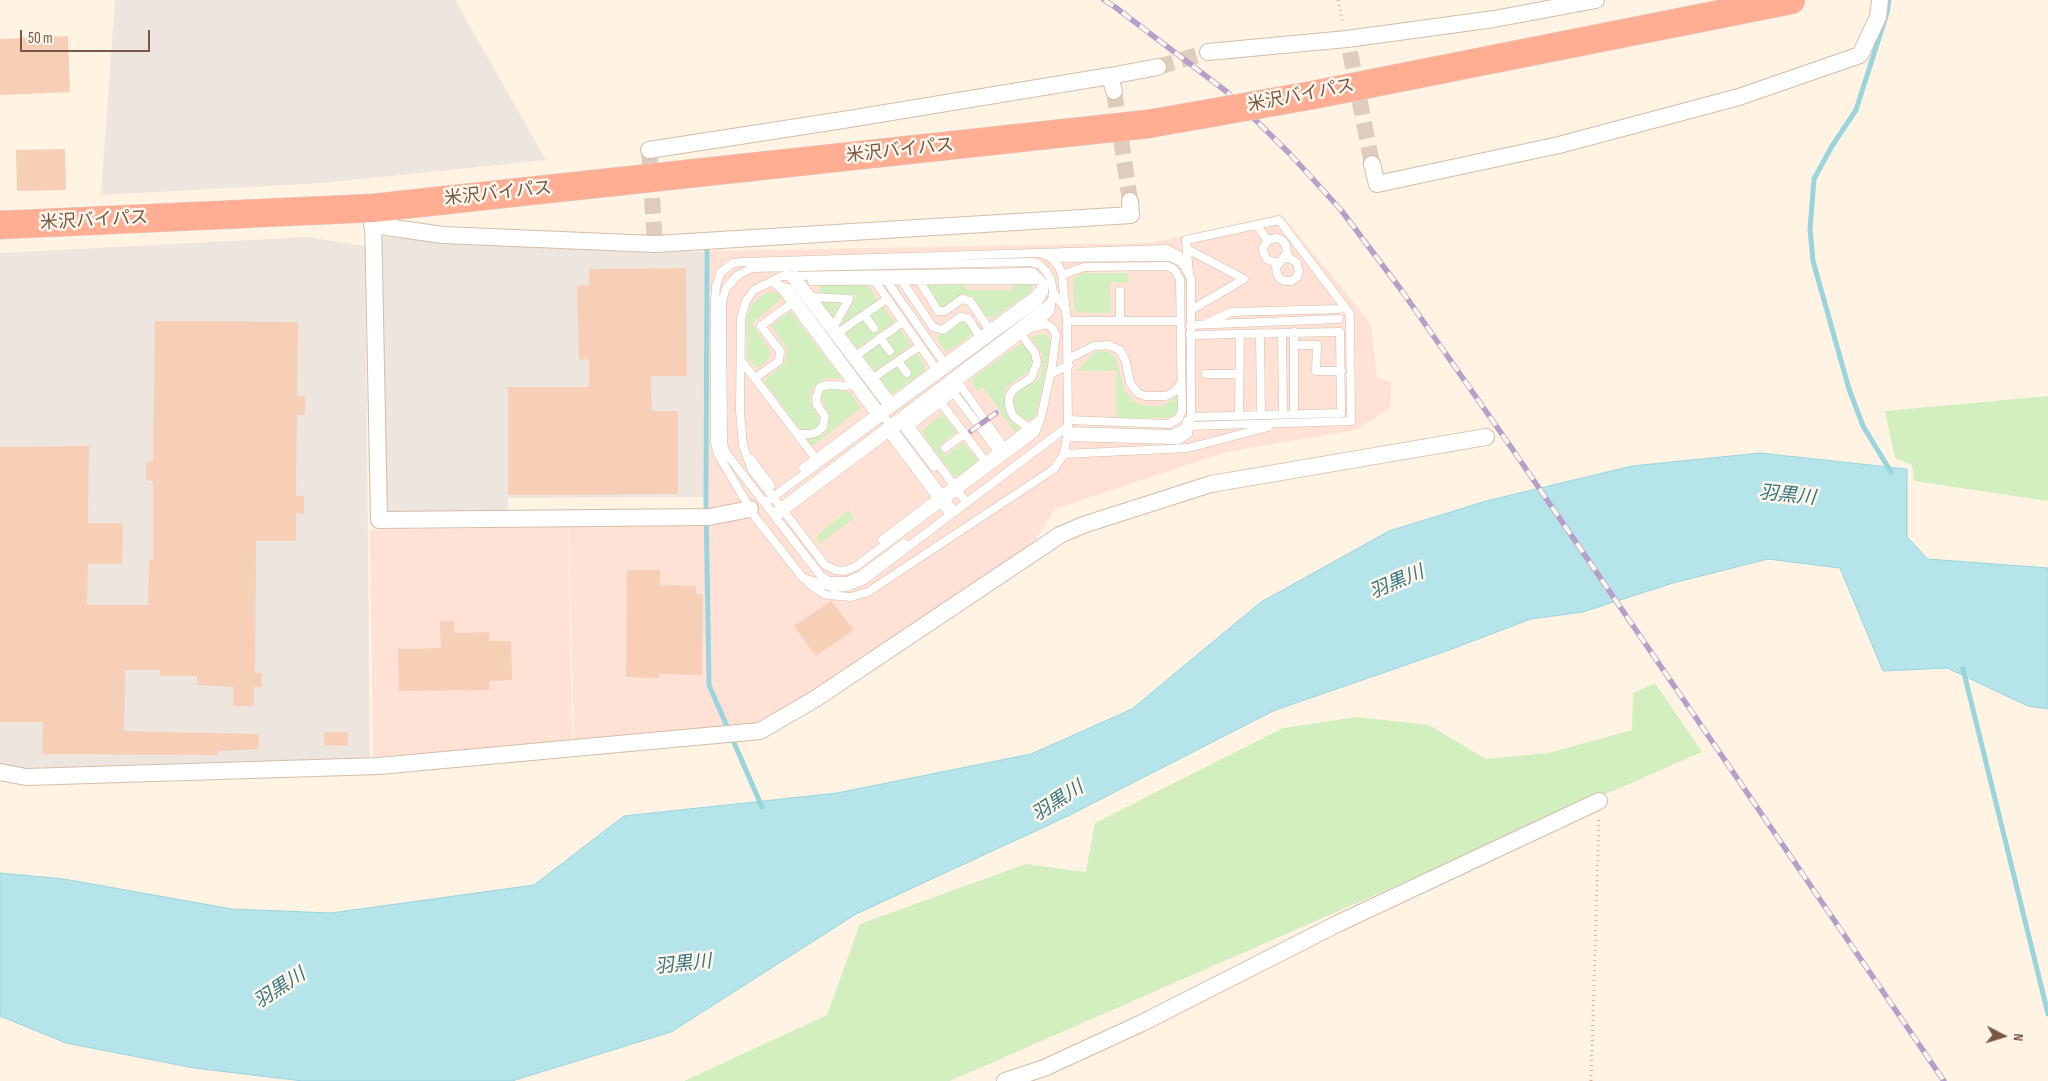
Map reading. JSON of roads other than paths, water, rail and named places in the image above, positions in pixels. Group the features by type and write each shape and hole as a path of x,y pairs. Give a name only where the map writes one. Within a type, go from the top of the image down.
{"highway":[{"name":"米沢バイパス","path":"0,225 373,216 1148,124 1312,95 1791,0"}],"street":[{"path":"1208,52 1348,45 1596,0"},
{"path":"1372,164 1377,184 1559,145 1739,97 1860,55 1878,17 1880,0"},
{"path":"649,150 843,120 1112,83 1158,67"},
{"path":"759,504 704,517 379,520 373,216 443,235 656,244 1131,215 1130,201"},
{"path":"0,772 26,777 379,766 760,731 816,699 1060,535 1083,525 1211,484 1346,459 1486,437"},
{"path":"1005,1081 1044,1068 1142,1023 1339,924 1599,801"}],"lane":[{"path":"1187,270 1186,240 1279,220 1350,314 1351,421 1190,426"},
{"path":"1257,225 1268,241"},
{"path":"1281,260 1273,262 1267,259 1263,248 1268,241 1277,238 1283,241 1286,246 1286,253 1281,260 1276,267 1277,274 1280,279 1292,281 1299,272 1297,263 1290,258 1281,260"},
{"path":"1062,275 1084,268 1167,266 1174,269 1180,279 1182,410 1179,418 1169,424 1067,427 861,575 836,582 821,576 774,515 759,504 718,454 715,444 716,286 721,272 732,263 1167,249 1179,255 1191,279 1191,413 1188,434 1178,440 1067,427"},
{"path":"1187,249 1244,279 1191,310"},
{"path":"1039,253 1052,258 1169,257 1179,261 1187,270"},
{"path":"1297,263 1307,256"},
{"path":"774,515 890,429 950,388 1050,312 1051,280 1039,264 1031,262 752,268 738,275 726,288 722,302 723,444 726,453 803,578 817,590 827,595 851,597 868,592 1039,480 1054,469 1064,454 1067,427 1067,321 1062,275 1052,258"},
{"path":"783,267 813,297 873,378 891,406"},
{"path":"754,290 794,279 1030,272 1043,282 1044,293 1038,302 825,452 773,494"},
{"path":"1030,328 1046,324 1052,328 1056,335 1041,418 1035,433 941,498 851,564 844,567 836,566 828,561 752,470 743,446 740,411 741,318 746,301 754,290 782,276 794,279 1043,282"},
{"path":"794,279 964,502"},
{"path":"874,280 950,388 1001,449"},
{"path":"886,280 958,382 1001,449"},
{"path":"901,280 934,327 943,330 960,317 968,318 980,336"},
{"path":"919,280 938,311 945,311 962,299 970,301 989,329"},
{"path":"946,366 980,336 1035,295 1043,282"},
{"path":"774,284 792,303 851,383 890,429 951,511"},
{"path":"774,284 788,288 878,414"},
{"path":"1120,292 1120,321"},
{"path":"1052,295 1066,309"},
{"path":"903,421 941,403 950,388 1050,303 1052,295"},
{"path":"813,297 849,299 837,329"},
{"path":"837,329 864,315 887,299"},
{"path":"1191,413 1261,415 1341,413 1339,299"},
{"path":"756,378 779,361 780,351 761,326 792,303"},
{"path":"1202,324 1231,312 1339,310"},
{"path":"864,315 874,328"},
{"path":"1190,325 1339,319"},
{"path":"1067,321 1180,321"},
{"path":"856,355 903,322"},
{"path":"1294,332 1294,414"},
{"path":"1190,335 1340,332"},
{"path":"1260,333 1261,415"},
{"path":"1282,333 1282,414"},
{"path":"1022,334 1034,353 1037,363 1031,378 1014,389 1009,397 1009,404 1010,412 1014,417 1030,429"},
{"path":"1239,415 1240,334"},
{"path":"880,338 890,351"},
{"path":"1050,374 1094,346 1108,345 1120,350 1126,362 1130,383 1138,393 1145,396 1166,396 1174,392 1181,384"},
{"path":"1294,345 1317,345 1316,371 1340,371"},
{"path":"873,378 920,346"},
{"path":"741,360 816,459"},
{"path":"898,361 906,373"},
{"path":"1206,374 1240,374"},
{"path":"798,434 811,434 817,432 822,427 825,416 817,405 816,398 820,387 828,385 847,386 851,383"},
{"path":"941,403 986,462"},
{"path":"1067,427 1171,434 1185,428 1191,413"},
{"path":"759,504 878,414"},
{"path":"954,489 1001,449 1030,429 1041,418"},
{"path":"1064,454 1188,448 1280,424"},
{"path":"945,448 964,434"},
{"path":"803,578 835,588 847,587 864,580 951,511"}],"water":[{"name":"羽黒川","path":"1760,453 1907,469 1907,537 1928,559 2048,568 2048,709 2028,706 1947,668 1883,671 1840,568 1768,559 1673,583 1583,612 1531,619 1452,649 1273,711 1068,816 856,914 671,1032 512,1081 303,1081 194,1068 66,1043 0,1016 0,873 64,879 232,909 331,913 534,885 624,816 837,793 1031,754 1132,709 1261,602 1389,531 1486,501 1632,466"}],"waterway":[{"path":"1889,0 1887,13 1856,110 1832,146 1814,179 1810,229 1813,261 1849,389 1863,426 1891,472"},
{"path":"707,246 706,505 709,685 762,807"},
{"path":"1963,669 2048,1014"}],"tunnel":[{"path":"1158,67 1208,52"},
{"path":"1350,52 1372,164"},
{"path":"1114,91 1130,201"},
{"path":"649,150 655,244"}],"railway":[{"path":"1104,0 1227,92 1290,154 1341,210 1402,291 1513,450 1944,1081"},
{"path":"971,431 996,413"}]}
